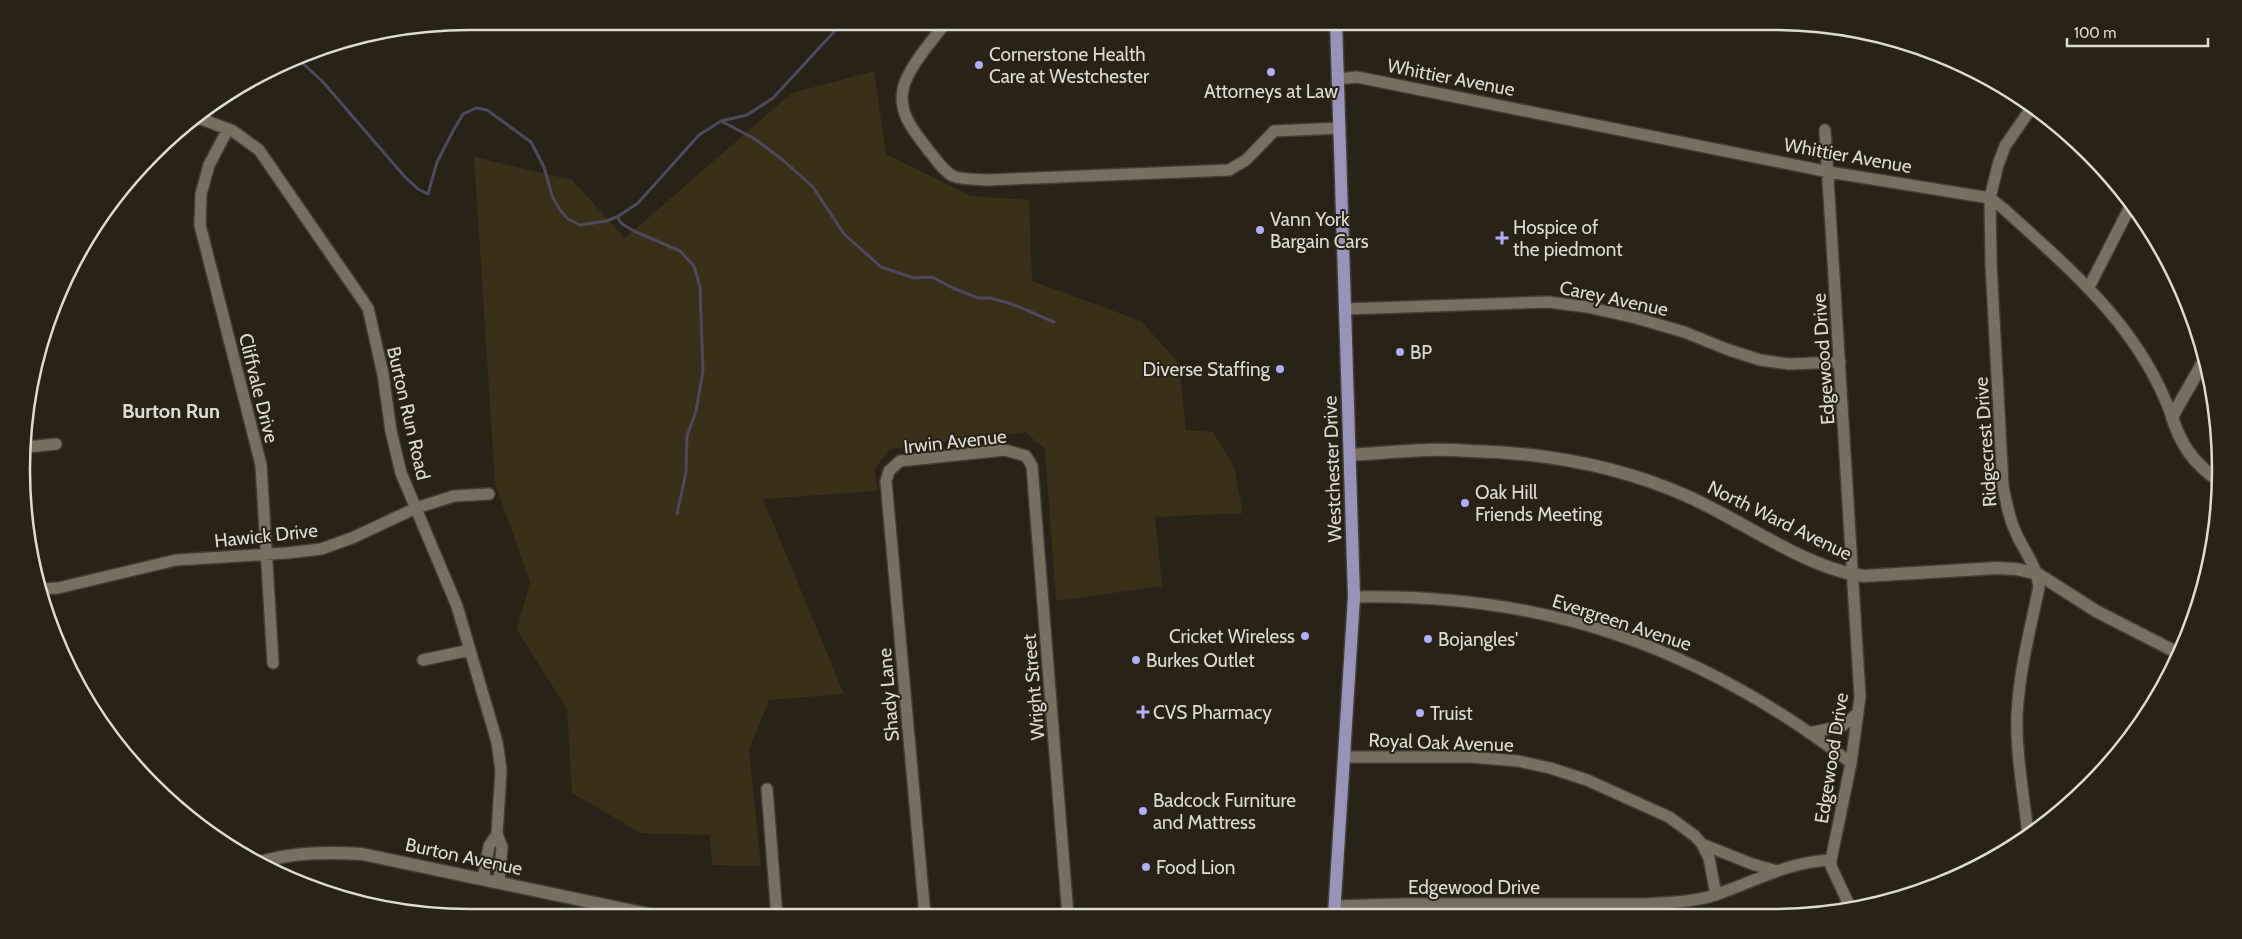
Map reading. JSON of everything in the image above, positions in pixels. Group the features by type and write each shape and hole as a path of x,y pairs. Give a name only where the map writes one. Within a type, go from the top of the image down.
{"main road":[{"name":"Westchester Drive","path":"1335,909 1354,597 1336,30"}],"street":[{"path":"940,30 910,72 903,89 902,104 907,122 939,164 951,175 962,179 987,180 1229,170 1246,160 1274,131 1340,128"},
{"name":"Whittier Avenue","path":"1338,78 1357,77 1829,172 1990,198"},
{"name":"Ridgecrest Drive","path":"2028,112 2005,146 1998,165 1990,198 1991,264 2003,486 2008,512 2016,534 2038,574"},
{"name":"Burton Run Road","path":"204,120 228,129 259,150 368,308 383,374 391,431 401,473 457,606 497,742 501,770 497,834 502,847 500,882"},
{"name":"Cliffvale Drive","path":"228,129 209,165 201,194 200,225 261,465 273,663"},
{"name":"Edgewood Drive","path":"1354,909 1402,904 1609,906 1686,900 1716,895 1777,871 1818,860 1831,860 1852,763 1860,697 1826,130"},
{"path":"1990,198 2089,288 2135,342 2165,398 2187,452 2212,476"},
{"path":"2089,288 2128,211"},
{"name":"Carey Avenue","path":"1346,309 1548,302 1587,307 1636,318 1684,332 1760,360 1788,364 1840,362"},
{"path":"2172,418 2200,368"},
{"path":"31,447 56,444"},
{"name":"North Ward Avenue","path":"1351,455 1428,449 1513,452 1548,456 1624,473 1687,496 1814,560 1852,575 1864,576 1998,568 2016,569 2038,574 2096,611 2173,651"},
{"name":"Irwin Avenue","path":"889,471 900,462 1005,450 1026,456"},
{"name":"Wright Street","path":"1026,456 1032,466 1034,481 1067,909"},
{"name":"Shady Lane","path":"889,471 886,481 924,909"},
{"name":"Hawick Drive","path":"47,589 58,588 176,560 321,549 352,538 416,508 454,496 489,494"},
{"path":"2027,828 2018,752 2017,717 2021,672 2039,587 2038,574"},
{"name":"Evergreen Avenue","path":"1354,597 1432,598 1472,602 1544,614 1646,644 1701,668 1761,701 1852,763"},
{"path":"422,660 470,650"},
{"path":"1810,733 1842,726 1858,713"},
{"name":"Royal Oak Avenue","path":"1345,757 1470,757 1518,761 1550,768 1587,780 1669,818 1687,830 1702,844 1713,871 1716,895"},
{"path":"767,789 776,909"},
{"name":"Burton Run Road","path":"483,879 489,846 497,834"},
{"path":"1702,844 1752,864 1777,871"},
{"name":"Burton Avenue","path":"268,860 289,855 336,852 362,854 624,909"},
{"path":"1831,860 1848,902"},
{"path":"596,903 596,909"}],"shaded area":[{"path":"874,71 886,154 971,196 1029,200 1032,281 1141,321 1179,363 1186,430 1213,432 1234,467 1243,513 1155,517 1162,586 1056,601 1045,449 1025,432 890,449 875,468 877,491 763,499 844,694 769,700 749,750 761,866 712,865 710,835 641,833 572,793 567,709 517,630 530,582 495,483 474,157 572,180 625,238 792,93"}],"waterway":[{"path":"302,63 323,82 404,176 418,189 428,194 437,162 463,114 476,108 487,110 531,142 544,167 552,196 560,210 568,219 580,225 606,221 617,217 638,203 699,135 721,121 747,115 773,98 836,30"},
{"path":"721,121 755,139 784,161 813,187 844,234 881,267 914,278 932,277 978,298 990,298 1012,304 1054,322"},
{"path":"617,217 622,224 634,231 680,251 694,266 700,287 703,371 696,411 687,436 686,472 677,514"}],"place":[{"name":"Cornerstone Health Care at Westchester","path":"979,65"},
{"name":"Attorneys at Law","path":"1271,72"},
{"name":"Vann York Bargain Cars","path":"1260,230"},
{"name":"Hospice of the piedmont","path":"1502,238"},
{"name":"BP","path":"1400,352"},
{"name":"Diverse Staffing","path":"1280,369"},
{"name":"Oak Hill Friends Meeting","path":"1465,503"},
{"name":"Cricket Wireless","path":"1305,636"},
{"name":"Bojangles'","path":"1428,639"},
{"name":"Burkes Outlet","path":"1136,660"},
{"name":"CVS Pharmacy","path":"1143,712"},
{"name":"Truist","path":"1420,713"},
{"name":"Badcock Furniture and Mattress","path":"1143,811"},
{"name":"Food Lion","path":"1146,867"}],"district":[{"name":"Burton Run","path":"171,411"}]}
